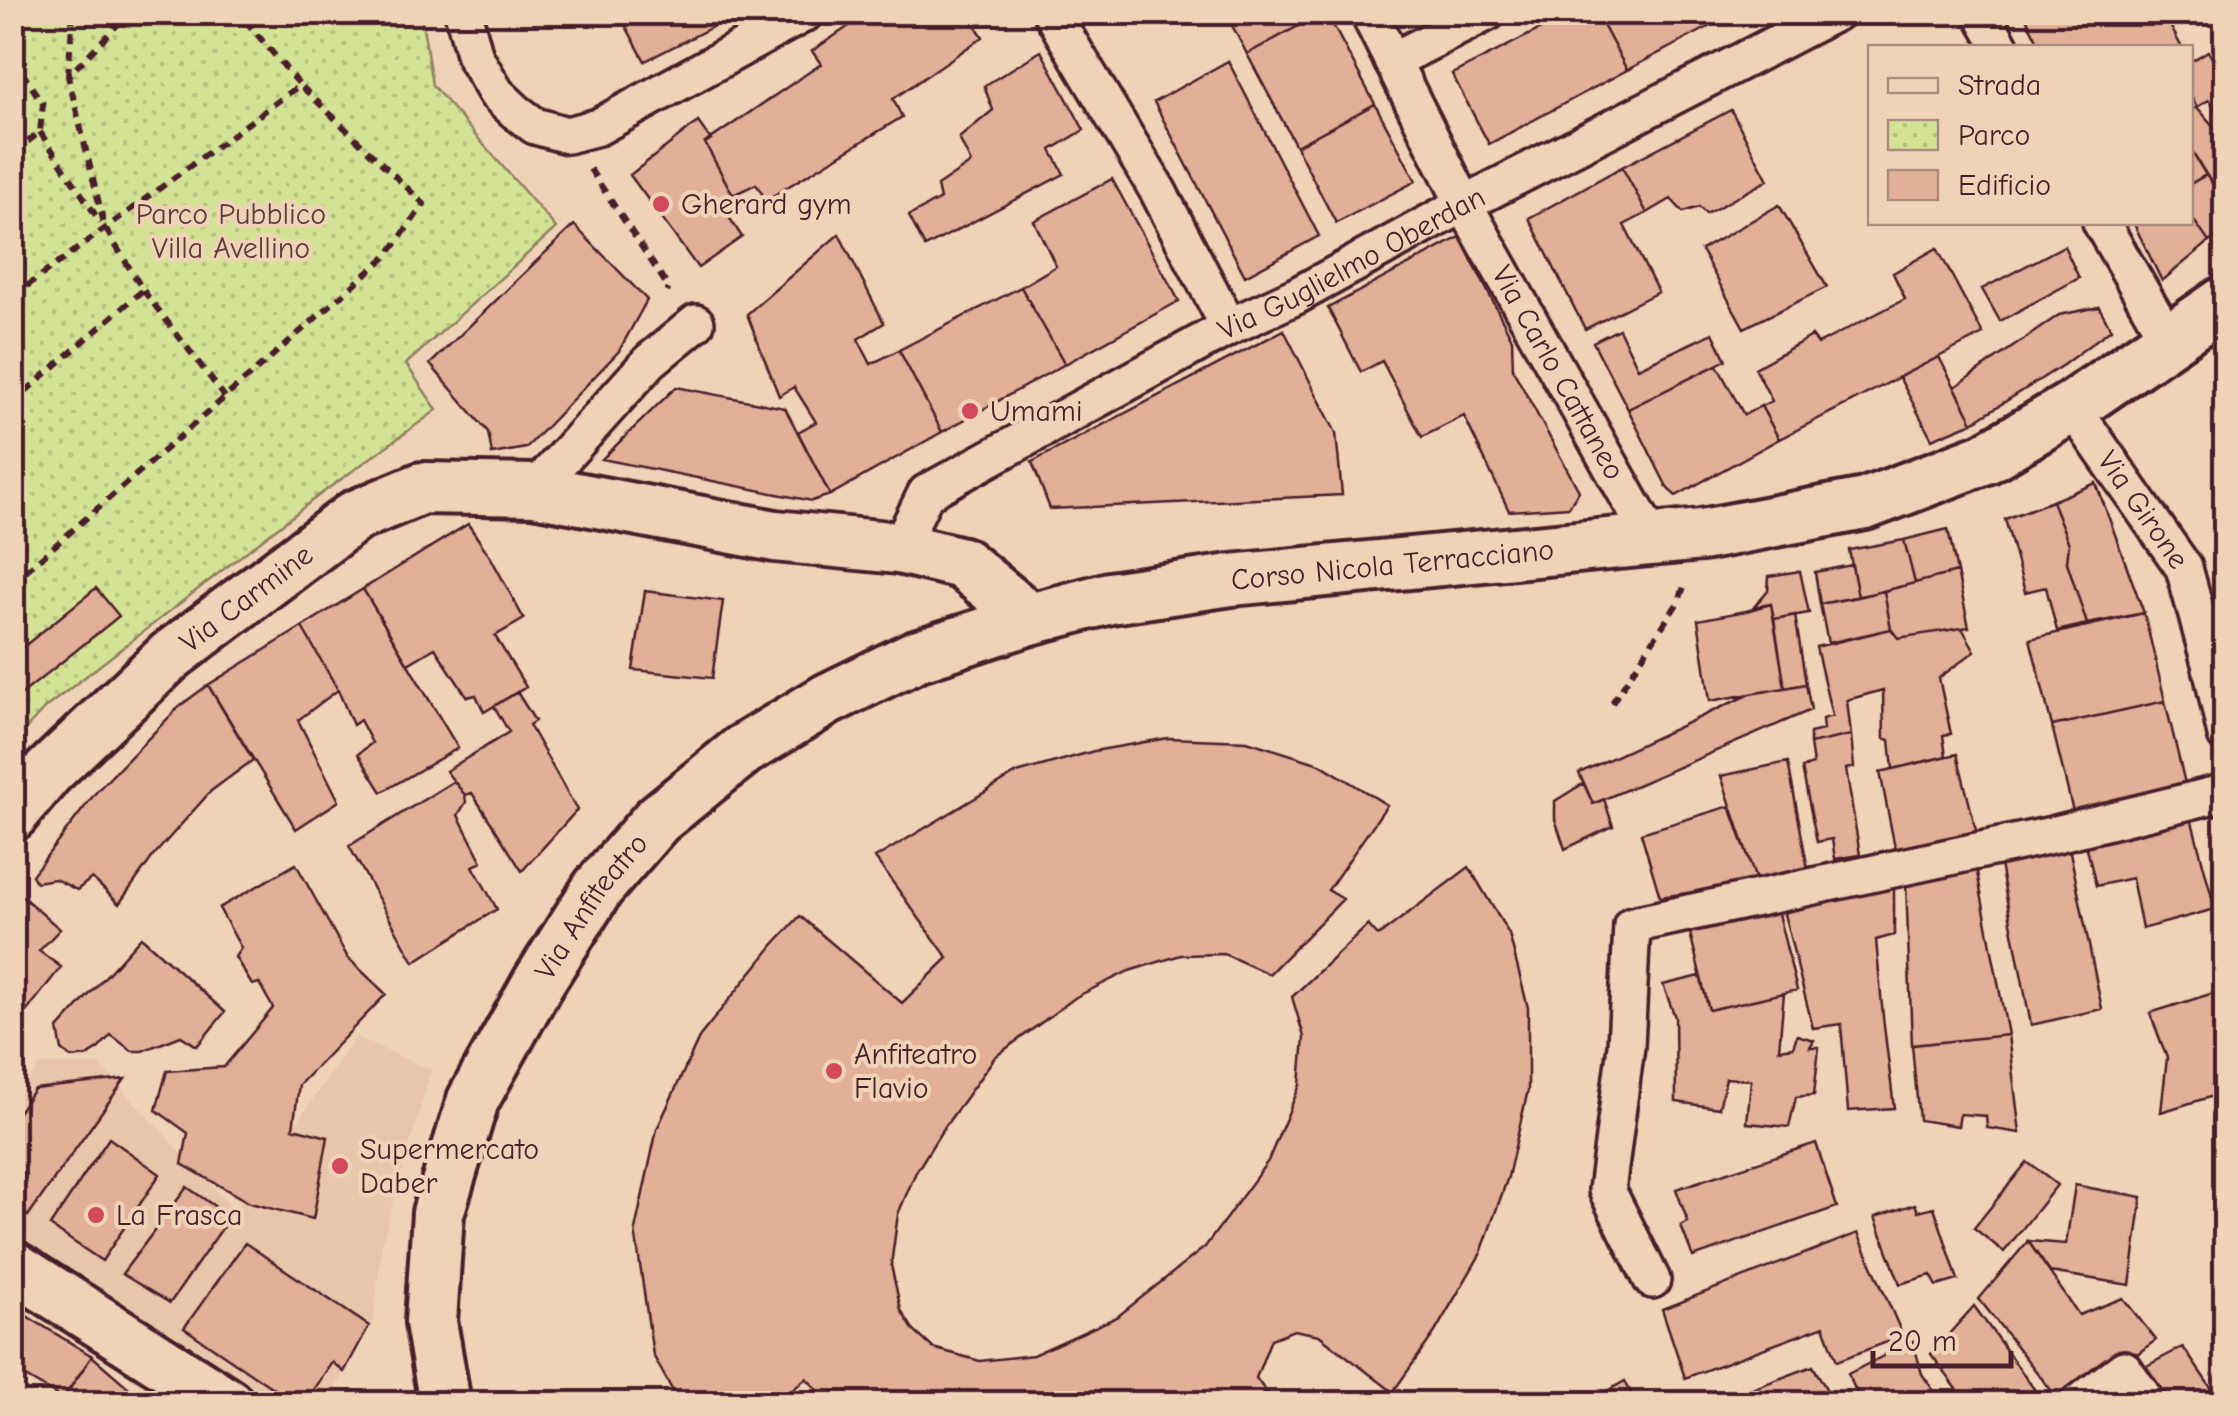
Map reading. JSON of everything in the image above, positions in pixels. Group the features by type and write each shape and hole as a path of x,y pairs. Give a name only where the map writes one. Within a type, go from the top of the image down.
{"main road":[{"name":"Corso Nicola Terracciano","path":"1030,619 1110,598 1231,580 1702,536 1865,504 1986,458 2072,407 2226,300"},
{"name":"Via Carmine","path":"12,815 48,772 170,656 356,516 422,488 534,490"},
{"path":"534,490 774,536 899,548 962,563 1030,619"},
{"name":"Via Anfiteatro","path":"445,1404 431,1322 438,1213 473,1100 538,983 598,888 658,820 743,750 828,699 916,656 1030,619"},
{"path":"12,1266 204,1396"}],"street":[{"path":"463,12 475,56 496,93 535,126 567,135 598,127 758,24 807,12"},
{"path":"1051,12 1158,191 1228,327"},
{"name":"Via Carlo Cattaneo","path":"1368,12 1464,204 1653,541"},
{"path":"1392,60 1488,12"},
{"name":"Via Guglielmo Oberdan","path":"899,548 926,493 1228,327 1296,296 1464,204 1837,12"},
{"path":"1981,12 1999,45"},
{"path":"2103,225 2169,341"},
{"path":"534,490 650,362 696,323"},
{"name":"Via Girone","path":"2072,407 2184,568 2226,736"},
{"path":"1652,1280 1607,1190 1626,1046 1632,926 2052,836 2226,792"},
{"path":"2078,1404 2124,1369 2148,1404"}],"path":[{"path":"74,12 68,76 104,228"},
{"path":"68,76 130,12"},
{"path":"12,583 388,256 424,204 300,86 238,12"},
{"path":"12,57 42,104 40,132 143,290 225,397"},
{"path":"12,297 300,86"},
{"path":"12,154 40,132"},
{"path":"567,135 670,288 659,305"},
{"path":"12,404 143,290"},
{"path":"1612,703 1678,601 1702,536"}],"shaded area":[{"path":"356,1037 431,1070 382,1242 374,1319 327,1403 281,1403 13,1231 12,1103 40,1065 100,1065 235,1211"}],"green space":[{"name":"Parco Pubblico Villa Avellino","path":"13,13 421,13 432,85 556,228 406,364 437,410 322,493 45,708 13,743"}],"building":[{"path":"618,12 719,12 724,21 645,61"},
{"path":"870,12 967,12 983,37 893,99 902,117 766,200 756,184 733,195 705,143 821,64 812,51"},
{"path":"1225,12 1324,12 1247,54"},
{"path":"1324,12 1375,104 1296,146 1247,54"},
{"path":"1574,12 1596,12 1627,70 1489,144 1452,74"},
{"path":"1596,12 1737,12 1627,70"},
{"path":"2023,12 2163,12 2180,45 2040,45"},
{"path":"1041,51 1084,130 1051,150 1064,174 925,247 909,216 940,199 937,186 971,163 959,138 993,110 984,86"},
{"path":"2208,51 2226,83 2223,122 2209,100 2197,107 2193,100 2193,60"},
{"path":"1228,61 1319,236 1245,276 1154,102"},
{"path":"1375,104 1416,181 1336,223 1296,146"},
{"path":"2197,107 2215,128 2226,120 2226,171 2211,182 2193,154 2193,110"},
{"path":"1731,110 1768,180 1706,214 1699,207 1683,212 1671,199 1647,213 1622,167"},
{"path":"698,122 711,140 705,143 733,195 721,205 742,237 698,268 630,175"},
{"path":"2193,154 2206,175 2193,182"},
{"path":"1622,167 1647,213 1624,225 1658,292 1585,329 1529,218"},
{"path":"2226,171 2226,229 2209,242 2193,219 2193,182 2206,175 2211,182"},
{"path":"1112,179 1179,301 1065,364 1021,287 1056,266 1034,221"},
{"path":"1779,205 1827,287 1744,328 1701,250"},
{"path":"2193,219 2209,242 2162,281 2134,225 2193,225"},
{"path":"574,225 647,300 619,351 526,448 492,454 488,432 430,364"},
{"path":"839,234 884,323 858,339 871,364 899,350 942,432 830,495 798,432 816,422 794,387 779,396 747,314"},
{"path":"1460,237 1512,339 1513,370 1579,491 1569,507 1509,511 1464,416 1422,437 1382,361 1361,372 1328,308"},
{"path":"2064,246 2079,278 2000,321 1982,289"},
{"path":"1937,248 1983,334 1779,439 1761,406 1772,401 1755,368 1812,336 1818,344 1905,299 1893,273"},
{"path":"1021,287 1065,364 942,432 899,350"},
{"path":"2099,307 2111,329 2063,365 1973,422 1955,387 2059,315"},
{"path":"1619,329 1638,368 1713,333 1726,360 1628,409 1593,342"},
{"path":"1284,330 1336,433 1342,495 1050,509 1032,462"},
{"path":"1939,357 1973,422 1932,439 1899,377"},
{"path":"1717,365 1744,415 1761,406 1779,439 1676,496 1668,489 1628,409"},
{"path":"676,387 785,408 830,495 812,501 602,459"},
{"path":"2096,483 2144,613 2087,624 2067,562 2069,544 2052,501"},
{"path":"2052,501 2069,544 2067,562 2087,624 2057,631 2046,587 2025,592 2005,519"},
{"path":"468,524 524,619 495,636 526,687 484,712 476,695 467,697 435,648 408,664 363,589"},
{"path":"1948,529 1957,572 1915,583 1904,540"},
{"path":"1904,540 1915,583 1858,597 1849,550"},
{"path":"1852,565 1858,597 1820,604 1815,572"},
{"path":"1800,571 1809,613 1774,619 1771,604 1754,607 1768,590 1769,576"},
{"path":"1957,572 1969,627 1898,638 1891,629 1884,591"},
{"path":"96,588 119,616 12,702 12,656"},
{"path":"363,589 458,748 382,792 358,754 372,743 360,720 353,725 302,627"},
{"path":"645,591 723,601 712,678 633,670"},
{"path":"1884,591 1891,629 1828,643 1820,604"},
{"path":"1771,604 1785,688 1710,701 1698,620"},
{"path":"2144,613 2165,701 2052,726 2030,639"},
{"path":"1795,615 1806,684 1785,688 1774,619"},
{"path":"302,627 338,690 298,720 339,801 296,829 208,685"},
{"path":"1962,628 1975,651 1939,678 1951,734 1943,735 1946,756 1893,769 1890,740 1884,738 1883,690 1847,700 1851,735 1810,744 1810,733 1823,730 1822,719 1832,716 1816,647 1891,629 1898,638"},
{"path":"1806,684 1811,710 1593,804 1579,773 1750,694"},
{"path":"208,685 253,760 211,791 154,855 119,904 92,878 77,890 55,879 36,882 32,875 97,791 181,705"},
{"path":"517,692 535,721 529,725 577,810 522,871 472,793 465,795 446,771 509,732 494,706"},
{"path":"2165,701 2188,796 2076,824 2052,726"},
{"path":"1851,735 1854,767 1846,769 1860,855 1835,859 1832,839 1817,842 1802,768 1813,764 1810,744"},
{"name":"Anfiteatro Flavio","path":"1168,738 1247,741 1320,764 1387,805 1328,890 1343,899 1269,974 1224,954 1181,955 1129,971 1076,997 995,1057 916,1172 898,1214 891,1265 901,1310 914,1331 933,1348 980,1361 1033,1355 1117,1317 1205,1247 1268,1161 1300,1085 1304,1037 1292,997 1368,925 1378,936 1469,867 1509,934 1528,1008 1528,1090 1508,1177 1481,1253 1435,1332 1393,1392 1319,1335 1294,1330 1271,1339 1256,1378 1275,1404 831,1404 806,1378 777,1404 680,1404 653,1355 635,1230 657,1129 700,1036 800,916 902,1003 948,958 875,858 1017,773 1094,751"},
{"path":"1957,754 1978,838 1897,858 1880,772"},
{"path":"1788,762 1809,875 1757,883 1721,776"},
{"path":"454,781 466,802 458,815 482,862 473,866 497,909 414,962 349,846"},
{"path":"1584,783 1593,804 1604,799 1613,826 1565,849 1555,819 1555,801"},
{"path":"1730,806 1757,883 1660,897 1641,833"},
{"path":"2190,814 2215,909 2142,929 2132,878 2096,886 2085,840"},
{"path":"2068,842 2102,1009 2031,1025 1999,860"},
{"path":"296,864 348,958 386,994 299,1085 293,1128 328,1137 313,1219 250,1203 182,1164 188,1133 156,1110 167,1071 224,1067 273,1008 259,983 252,985 235,957 241,948 219,908"},
{"path":"1976,867 2008,1035 1912,1045 1906,882"},
{"path":"1894,882 1894,935 1876,940 1894,1108 1848,1111 1841,1024 1813,1028 1782,906"},
{"path":"18,893 60,929 39,951 61,967 13,1029 12,900"},
{"path":"1776,906 1797,990 1709,1010 1689,929"},
{"path":"141,937 225,1012 197,1046 181,1036 132,1051 111,1035 87,1056 72,1058 62,1050 58,1029"},
{"path":"1700,976 1709,1010 1784,993 1779,1049 1793,1047 1797,1035 1814,1040 1810,1047 1819,1047 1814,1095 1796,1097 1789,1127 1747,1123 1751,1080 1726,1078 1719,1108 1676,1102 1675,1017 1663,985"},
{"path":"2226,989 2226,1092 2161,1112 2167,1058 2150,1013"},
{"path":"2008,1035 2020,1133 1987,1128 1986,1116 1960,1114 1958,1126 1919,1120 1912,1045"},
{"path":"125,1079 28,1216 12,1206 12,1121 34,1089"},
{"path":"109,1138 160,1174 102,1261 50,1226"},
{"path":"1816,1143 1837,1207 1693,1257 1681,1226 1688,1222 1676,1189"},
{"path":"2027,1162 2057,1185 2004,1252 1974,1228"},
{"path":"2075,1185 2142,1198 2130,1285 2050,1272 2028,1241 2066,1244"},
{"path":"187,1187 230,1217 170,1303 122,1274"},
{"path":"1915,1204 1918,1211 1934,1207 1958,1280 1937,1286 1931,1275 1900,1284 1875,1217"},
{"path":"1858,1233 1903,1336 1837,1361 1824,1326 1685,1378 1662,1309"},
{"path":"2028,1241 2079,1315 2123,1298 2156,1340 2069,1404 2062,1404 1979,1299"},
{"path":"245,1243 369,1326 344,1372 332,1362 305,1404 296,1404 184,1328"},
{"path":"1974,1306 2045,1404 1968,1404 1931,1354"},
{"path":"12,1307 92,1356 63,1399 12,1369"},
{"path":"1913,1341 1922,1374 1943,1404 1862,1404 1848,1374"},
{"path":"2183,1347 2222,1404 2153,1404 2133,1373"},
{"path":"92,1356 142,1399 146,1404 59,1404"},
{"path":"1813,1366 1835,1404 1730,1404 1728,1398"},
{"path":"1625,1381 1636,1404 1584,1404"}],"place":[{"name":"Gherard gym","path":"661,204"},
{"name":"Umami","path":"970,411"},
{"name":"Anfiteatro Flavio","path":"834,1071"},
{"name":"Supermercato Daber","path":"340,1166"},
{"name":"La Frasca","path":"96,1215"}]}
